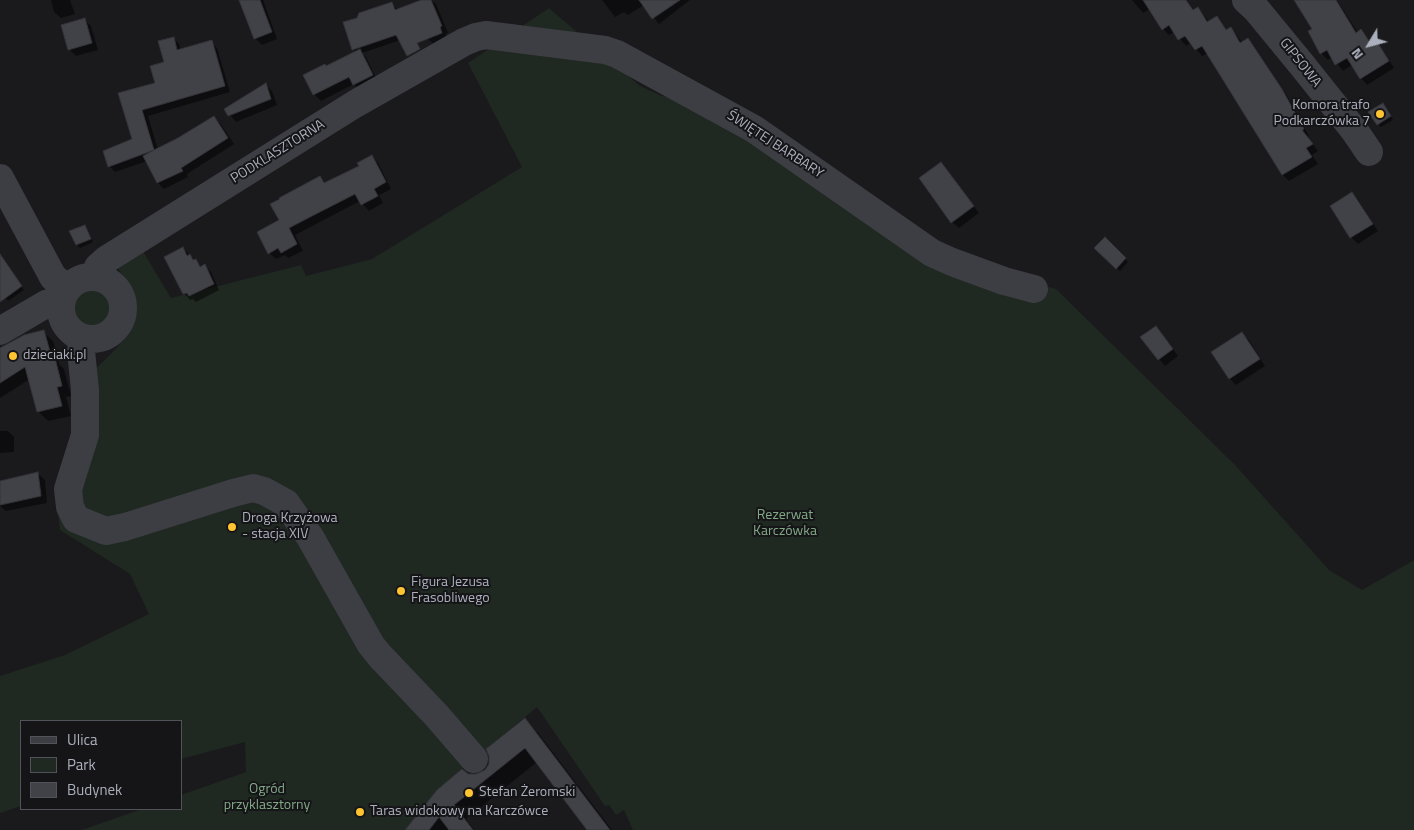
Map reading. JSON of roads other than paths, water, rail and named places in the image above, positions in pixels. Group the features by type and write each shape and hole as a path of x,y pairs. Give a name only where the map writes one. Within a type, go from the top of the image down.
{"street":[{"name":"GIPSOWA","path":"1246,0 1268,23 1354,130 1369,152"},
{"name":"PODKLASZTORNA","path":"95,276 98,267 107,259 354,104 470,39 486,35 503,37"},
{"name":"ŚWIĘTEJ BARBARY","path":"503,37 605,50 617,54 754,129 932,253 1004,281 1034,289"},
{"path":"0,178 64,296 61,315 65,325 73,334 94,340 104,337 119,324 123,315 123,305 117,289 104,278 86,277 77,280 64,296 0,330"},
{"path":"84,338 81,351 85,390 85,435 68,489 70,508 76,518 106,531 125,528 253,488 264,491 286,504 310,537 380,656 437,716 474,759"}],"place":[{"name":"Komora trafo Podkarczówka 7","path":"1380,114"},
{"name":"dzieciaki.pl","path":"13,356"},
{"name":"Droga Krzyżowa - stacja XIV","path":"232,527"},
{"name":"Figura Jezusa Frasobliwego","path":"401,591"},
{"name":"Stefan Żeromski","path":"469,793"},
{"name":"Taras widokowy na Karczówce","path":"360,812"}],"park label":[{"name":"Rezerwat Karczówka","path":"785,524"},
{"name":"Ogród przyklasztorny","path":"267,798"}]}
